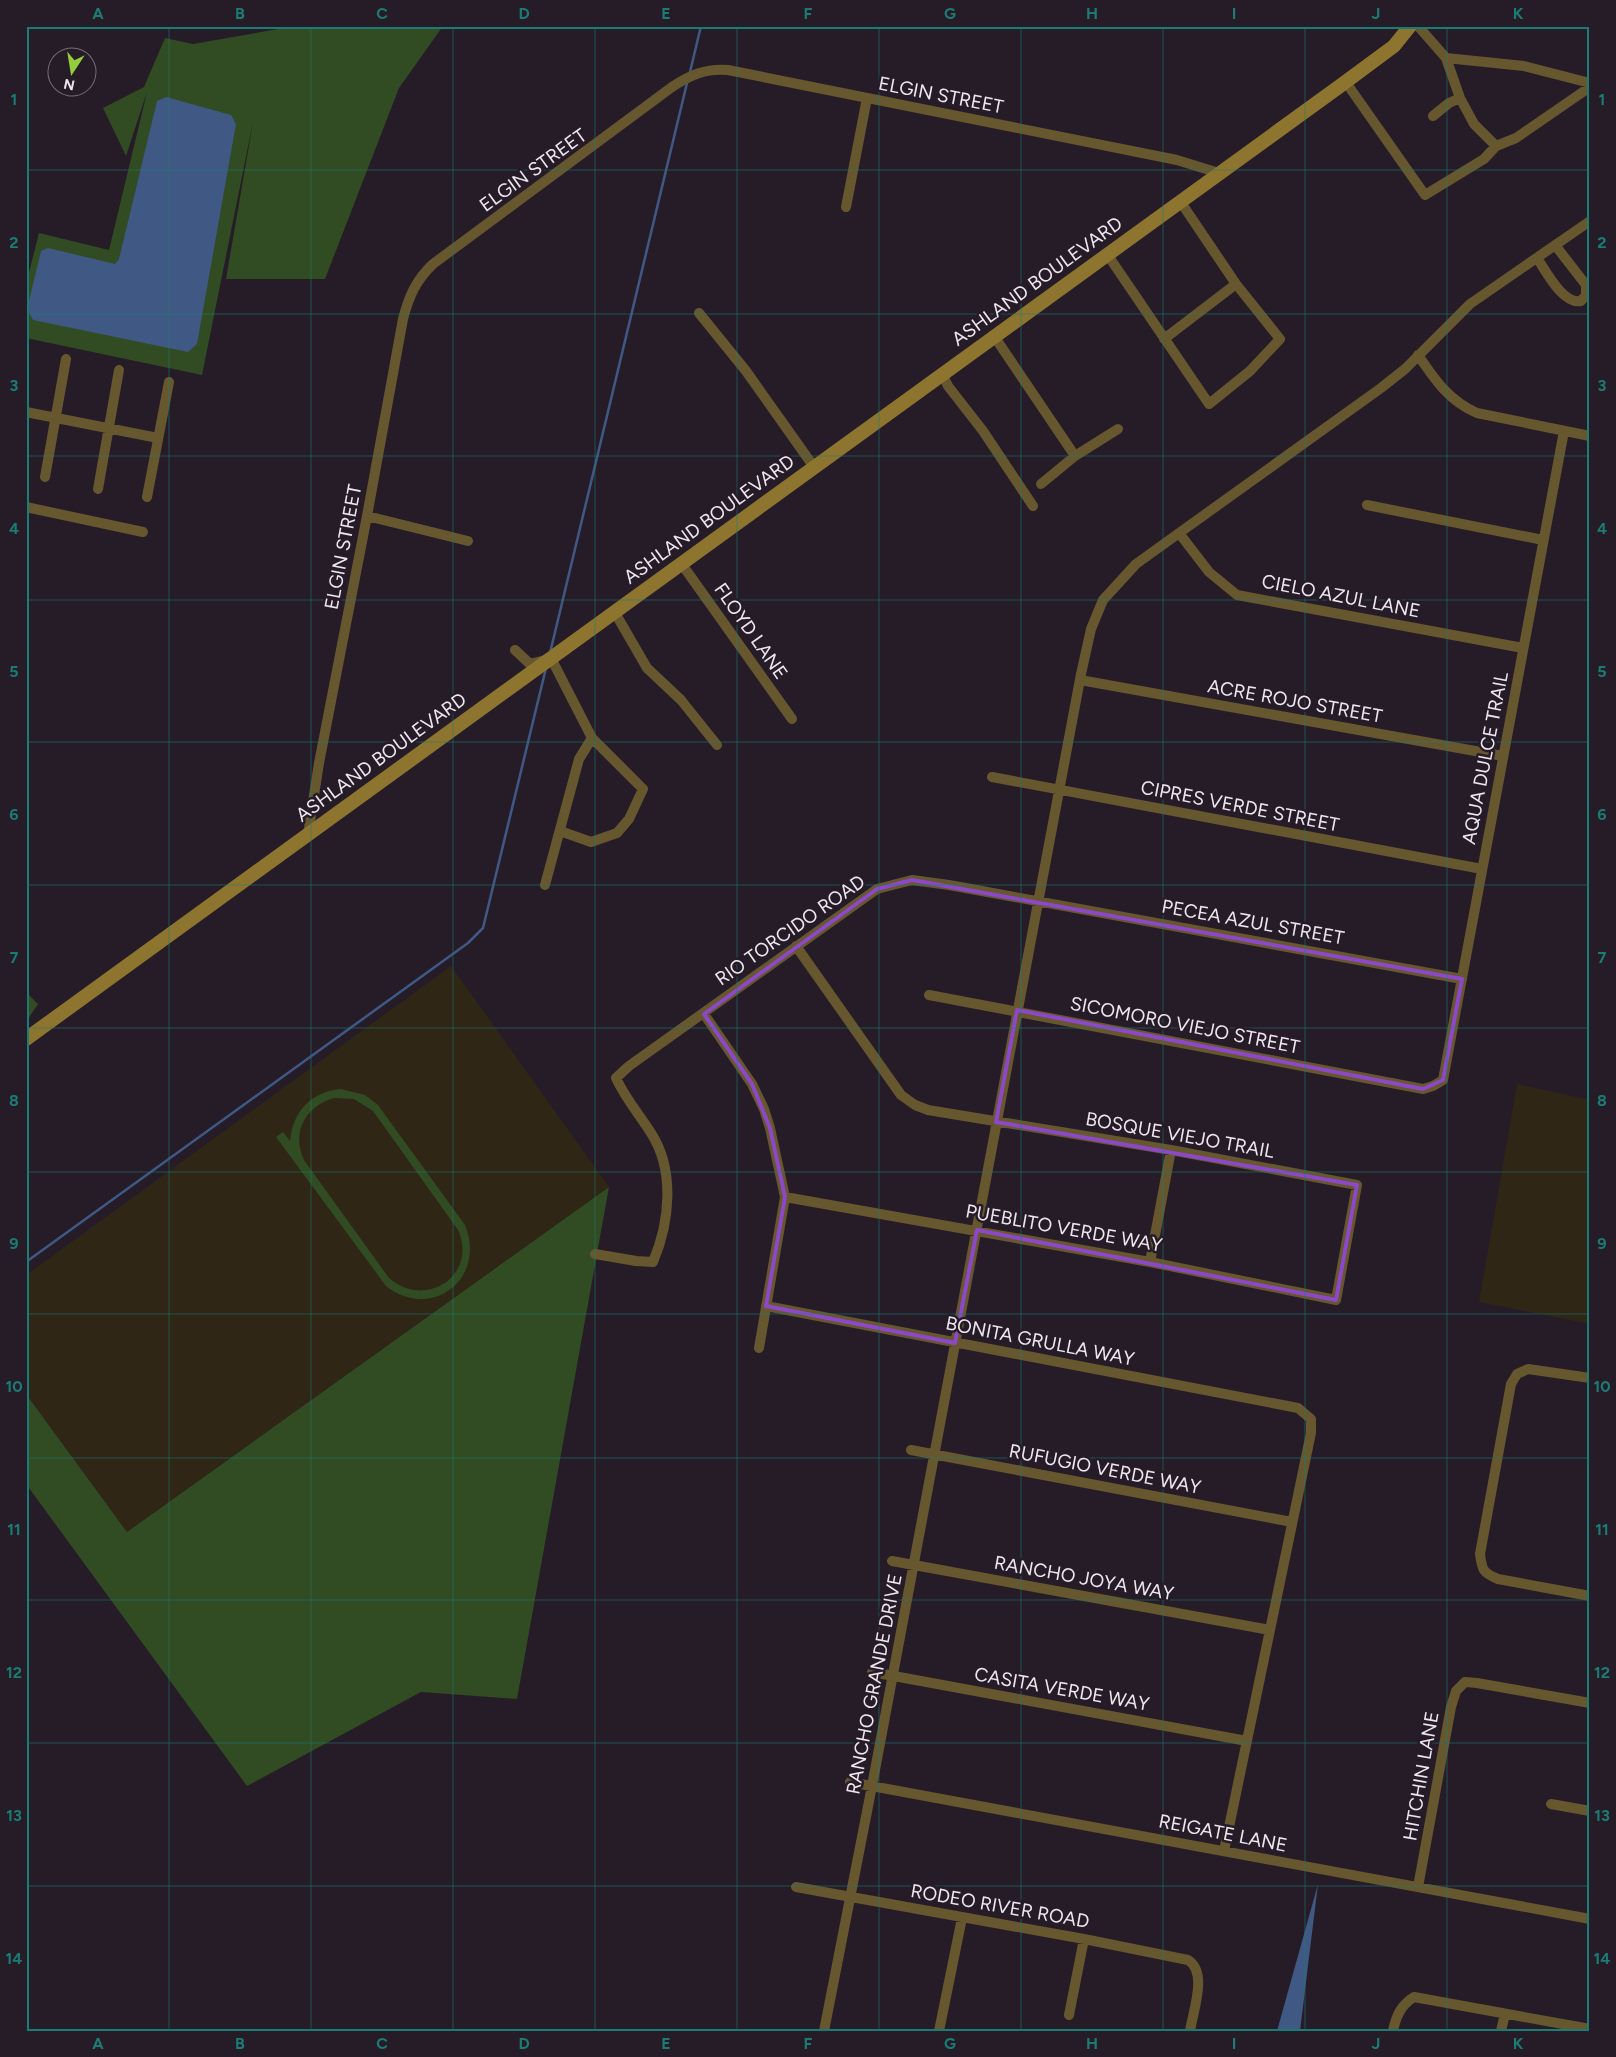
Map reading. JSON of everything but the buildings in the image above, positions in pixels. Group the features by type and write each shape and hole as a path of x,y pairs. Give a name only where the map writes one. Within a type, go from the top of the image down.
{"street":[{"name":"ASHLAND BOULEVARD","path":"26,1039 1394,46 1410,26"},
{"path":"1418,26 1446,58 1460,98 1474,124 1496,146"},
{"path":"1446,58 1524,66 1590,83"},
{"name":"ELGIN STREET","path":"308,834 321,754 407,306 415,286 433,264 672,88 700,72 714,69 728,70 1177,160 1219,172"},
{"path":"1345,81 1425,195 1484,159 1496,146 1516,138 1590,87"},
{"path":"846,207 867,98"},
{"path":"1433,116 1449,103 1460,98"},
{"path":"1107,254 1209,404 1250,371 1280,339 1236,284 1180,201"},
{"name":"RANCHO GRANDE DRIVE","path":"824,2031 893,1676 1080,680 1091,629 1103,600 1136,564 1381,388 1470,304 1590,221"},
{"path":"1537,258 1564,296 1572,302 1581,301 1586,295 1586,285 1555,244"},
{"path":"1164,339 1236,284"},
{"path":"699,313 746,371 814,466"},
{"path":"994,336 1075,456"},
{"path":"1418,355 1441,388 1464,408 1477,413 1590,436"},
{"path":"45,477 66,359"},
{"path":"98,488 119,370"},
{"path":"942,374 948,386 983,431 1033,506"},
{"path":"147,497 169,382"},
{"path":"26,412 158,438"},
{"path":"1041,484 1075,456 1118,429"},
{"name":"AQUA DULCE TRAIL","path":"1434,1086 1443,1080 1564,431"},
{"path":"1367,505 1543,540"},
{"path":"26,507 143,532"},
{"path":"368,516 468,541"},
{"name":"CIELO AZUL LANE","path":"1179,533 1209,572 1237,595 1523,648"},
{"name":"FLOYD LANE","path":"681,563 792,719"},
{"path":"614,611 647,668 681,700 718,745"},
{"path":"516,650 530,664 549,659 554,664 592,738 643,789 629,819 617,833 591,842 560,831"},
{"name":"ACRE ROJO STREET","path":"1080,680 1503,756"},
{"path":"545,885 579,759 592,738"},
{"name":"CIPRES VERDE STREET","path":"992,777 1482,869"},
{"name":"RIO TORCIDO ROAD","path":"595,1254 653,1262 659,1247 667,1209 668,1187 665,1165 655,1139 624,1095 616,1078 629,1066 877,889 912,880 1038,900"},
{"name":"PECEA AZUL STREET","path":"1038,900 1462,979"},
{"name":"BOSQUE VIEJO TRAIL","path":"796,946 901,1095 915,1105 928,1110 1171,1150 1357,1185 1336,1300"},
{"name":"SICOMORO VIEJO STREET","path":"930,995 1017,1010 1423,1089 1434,1086"},
{"path":"704,1014 752,1084 764,1109 785,1197 759,1348"},
{"path":"1150,1262 1171,1150"},
{"name":"PUEBLITO VERDE WAY","path":"785,1197 1150,1262 1336,1300"},
{"name":"BONITA GRULLA WAY","path":"766,1306 1298,1408 1311,1419 1311,1433 1292,1522"},
{"path":"1590,1378 1528,1369 1517,1374 1511,1384 1480,1554 1481,1566 1486,1574 1498,1579 1590,1596"},
{"name":"RUFUGIO VERDE WAY","path":"911,1450 1292,1522"},
{"path":"1224,1851 1292,1522"},
{"name":"RANCHO JOYA WAY","path":"892,1561 1270,1630"},
{"name":"CASITA VERDE WAY","path":"872,1672 1247,1741"},
{"name":"HITCHIN LANE","path":"1418,1888 1456,1691 1465,1682 1473,1682 1590,1703"},
{"name":"REIGATE LANE","path":"850,1782 1590,1919"},
{"path":"1551,1804 1590,1811"},
{"name":"RODEO RIVER ROAD","path":"796,1887 1084,1939 1188,1960 1196,1966 1199,1984 1190,2031"},
{"path":"939,2031 962,1918"},
{"path":"1069,2015 1084,1939"},
{"path":"1393,2031 1396,2017 1404,2004 1414,1998 1590,2029"},
{"path":"1501,2031 1505,2014"}],"highlighted area":[{"path":"912,880 1462,979 1443,1080 1423,1089 1017,1010 996,1122 1357,1185 1336,1300 977,1230 955,1343 766,1306 785,1197 770,1128 752,1084 704,1014 877,889"}],"shaded area":[{"path":"451,966 609,1187 127,1532 26,1394 26,1275"},
{"path":"1517,1084 1590,1100 1590,1324 1479,1302"}],"green space":[{"path":"295,26 443,26 399,88 325,279 226,279 253,122 202,375 26,338 26,284 39,233 109,250 147,92 126,156 103,108 144,87 165,38 193,44"},
{"path":"26,992 38,1004 26,1022"},
{"path":"341,1089 365,1095 378,1105 465,1225 470,1244 468,1262 462,1277 451,1289 437,1296 421,1299 404,1296 386,1286 276,1137 283,1132 290,1141 295,1121 305,1105 312,1099 330,1091","holes":["334,1098 354,1099 373,1111 458,1230 462,1246 461,1261 455,1273 445,1283 432,1289 418,1290 403,1287 389,1278 304,1160 300,1150 300,1130 309,1114 316,1107"]},
{"path":"609,1187 517,1699 421,1692 247,1786 26,1484 26,1394 127,1532"}],"water":[{"path":"166,97 231,115 236,124 197,344 188,352 33,320 27,309 41,251 48,248 115,264 119,259 157,101"},
{"path":"1318,1884 1300,2031 1277,2031"}],"waterway":[{"path":"690,72 701,26"},
{"path":"550,653 687,83"},
{"path":"26,1262 468,943 483,928 546,668"}]}
